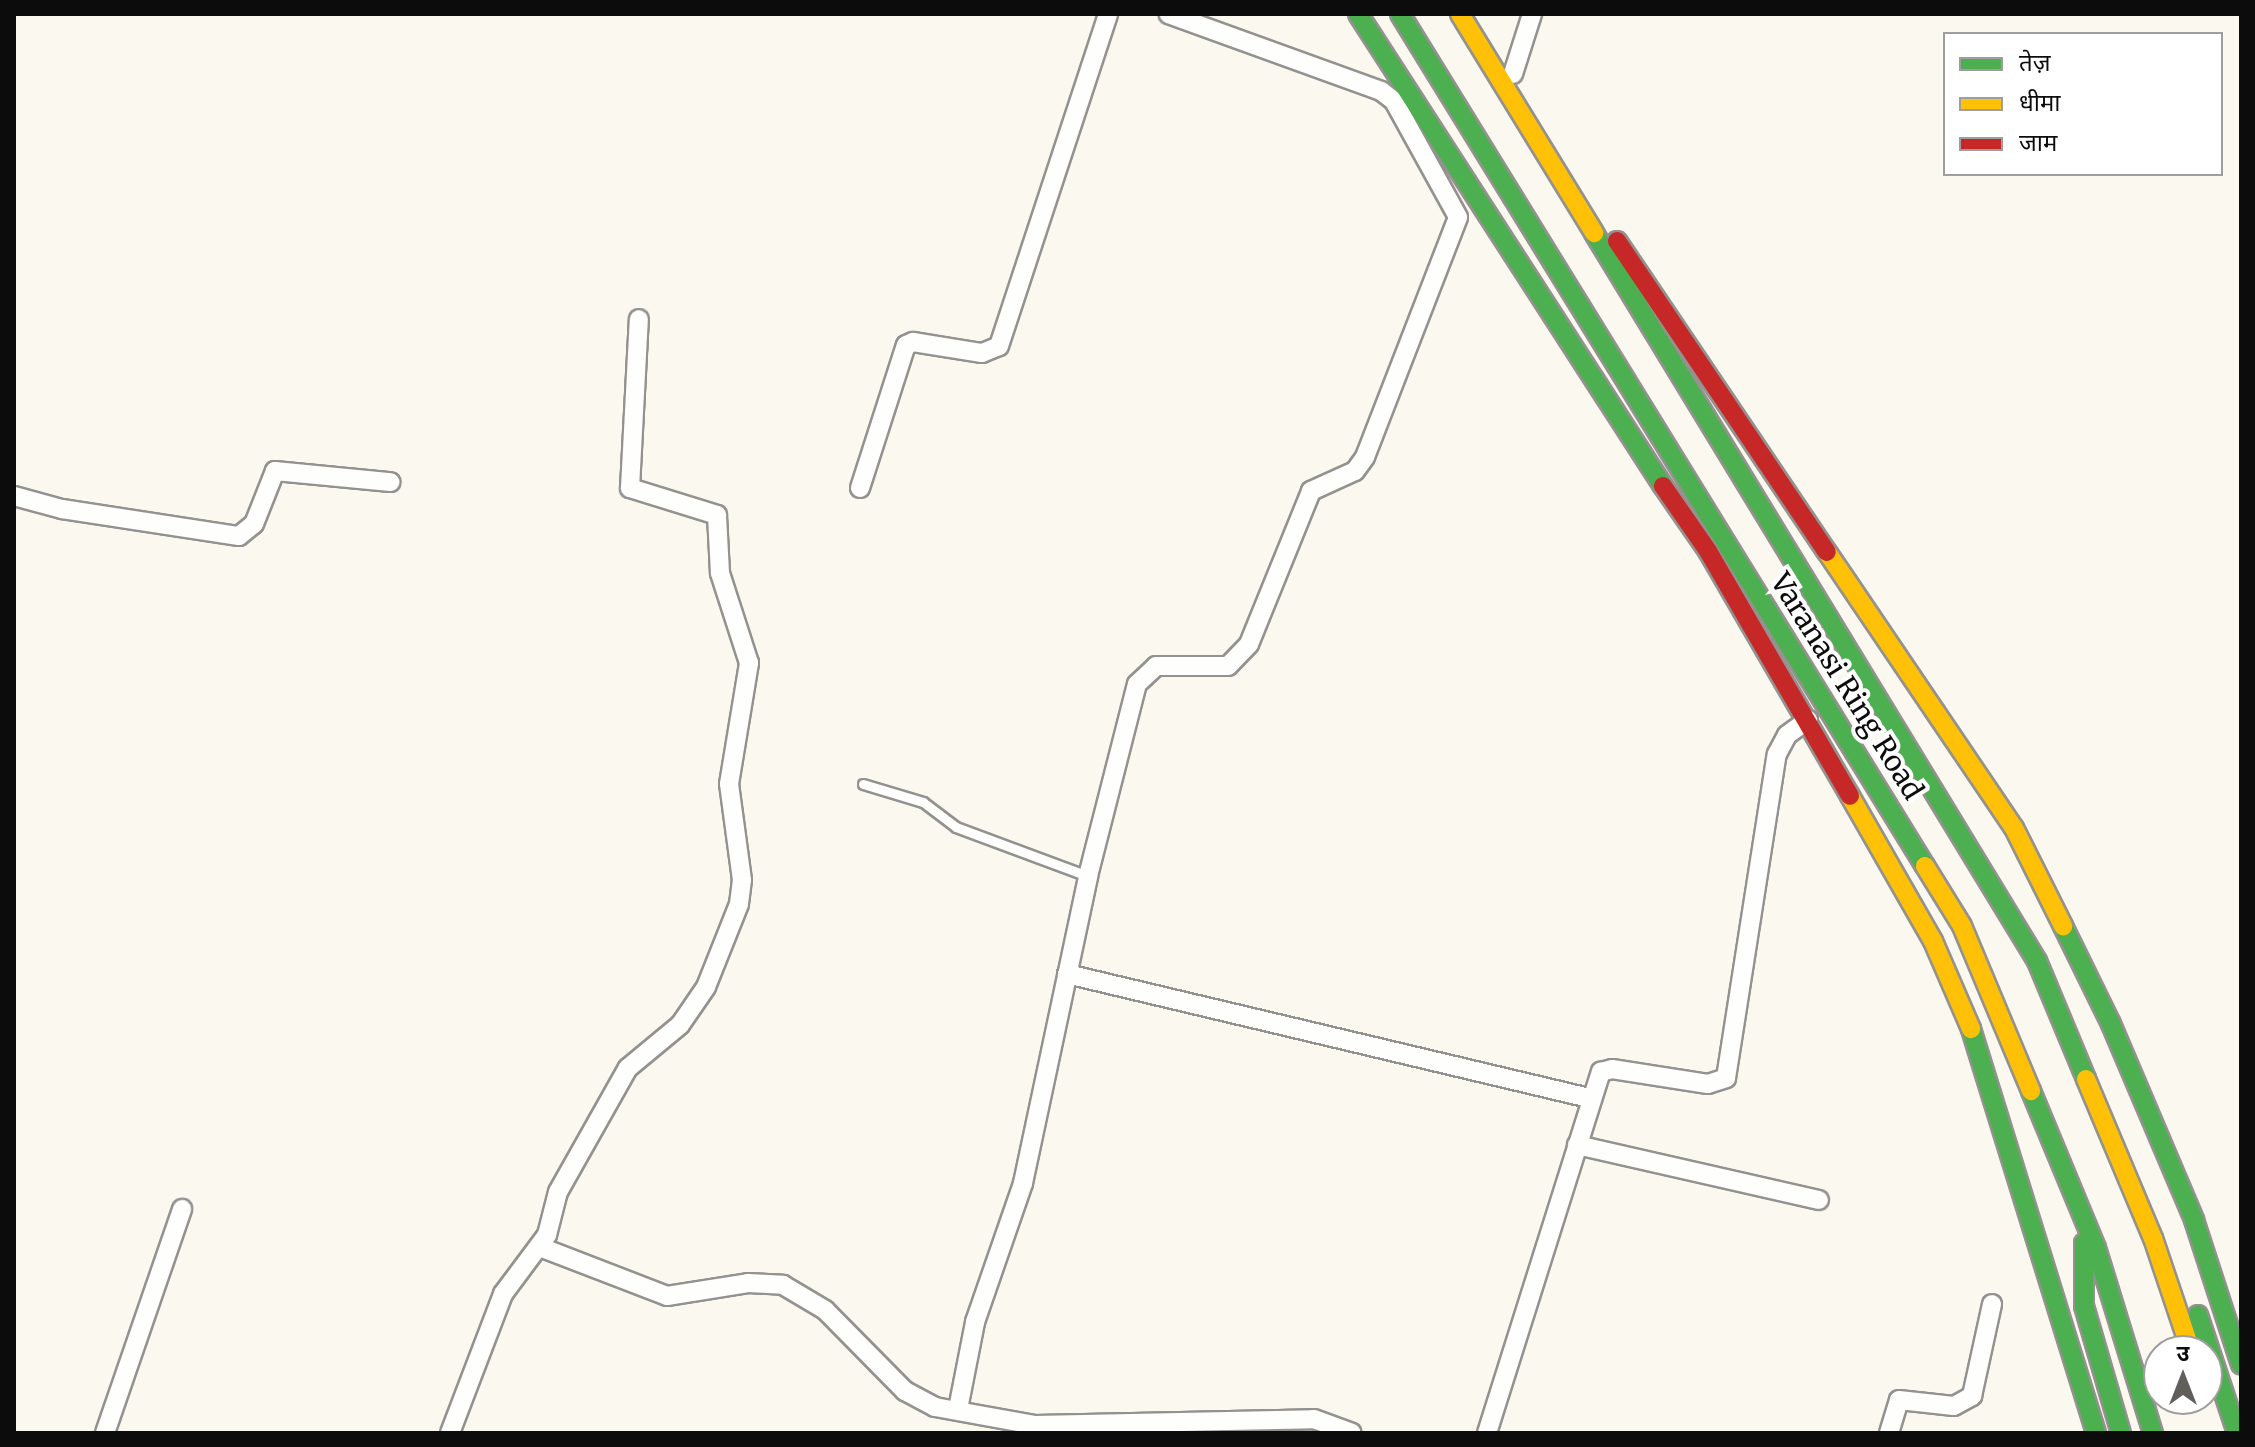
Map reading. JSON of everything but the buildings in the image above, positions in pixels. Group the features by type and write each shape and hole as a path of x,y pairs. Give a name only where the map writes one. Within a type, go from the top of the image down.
{"main road":[{"path":"1358,14 1576,358 1708,551 1933,941 1979,1047 2096,1433"},
{"name":"Varanasi Ring Road","path":"1400,14 1962,926 2084,1219 2153,1433"},
{"path":"1460,14 2037,961 2153,1238 2186,1335"},
{"path":"1475,14 1718,397 2014,828 2111,1024 2188,1206 2241,1365"},
{"path":"2106,1128 2146,1172"},
{"path":"2165,1212 2237,1433"},
{"path":"2084,1219 2084,1306 2121,1433"}],"street":[{"path":"860,488 906,345 913,342 982,353 999,346 1108,14"},
{"path":"958,1409 975,1322 1023,1183 1088,876 1137,684 1156,666 1228,666 1249,644 1311,491 1355,471 1365,457 1458,217 1394,101 1381,91 1168,14"},
{"path":"1513,74 1532,14"},
{"path":"450,1433 503,1294 540,1247 558,1192 628,1068 670,1035 706,987 739,904 742,880 729,784 749,663 720,573 717,515 630,488 639,319"},
{"path":"14,496 123,520 239,536 254,524 275,471 390,482"},
{"path":"1487,1433 1589,1098 1601,1072 1612,1069 1708,1084 1726,1078 1777,754 1787,735 1808,720"},
{"path":"1067,974 1589,1098"},
{"path":"1577,1145 1819,1200"},
{"path":"105,1433 182,1209"},
{"path":"540,1247 667,1296 748,1283 783,1285 825,1310 919,1402 1035,1425 1314,1419 1352,1433"},
{"path":"1889,1433 1899,1400 1954,1406 1972,1396 1992,1304"}],"lane":[{"path":"863,784 923,802 956,827 1088,876"}],"traffic: fast":[{"path":"1358,14 1663,486"},
{"path":"1400,14 1925,866"},
{"path":"1594,233 2037,961 2086,1079"},
{"path":"2063,926 2111,1024 2194,1220 2241,1365"},
{"path":"1971,1029 2096,1433"},
{"path":"2031,1091 2096,1248 2153,1433"},
{"path":"2084,1243 2084,1306 2121,1433"},
{"path":"2198,1315 2237,1433"}],"traffic: slow":[{"path":"1460,14 1594,233"},
{"path":"1827,552 2014,828 2063,926"},
{"path":"1850,796 1933,941 1971,1029"},
{"path":"1925,866 1962,926 2031,1091"},
{"path":"2086,1079 2153,1238 2186,1335"}],"traffic: jam":[{"path":"1617,241 1827,552"},
{"path":"1663,486 1708,551 1850,796"}]}
